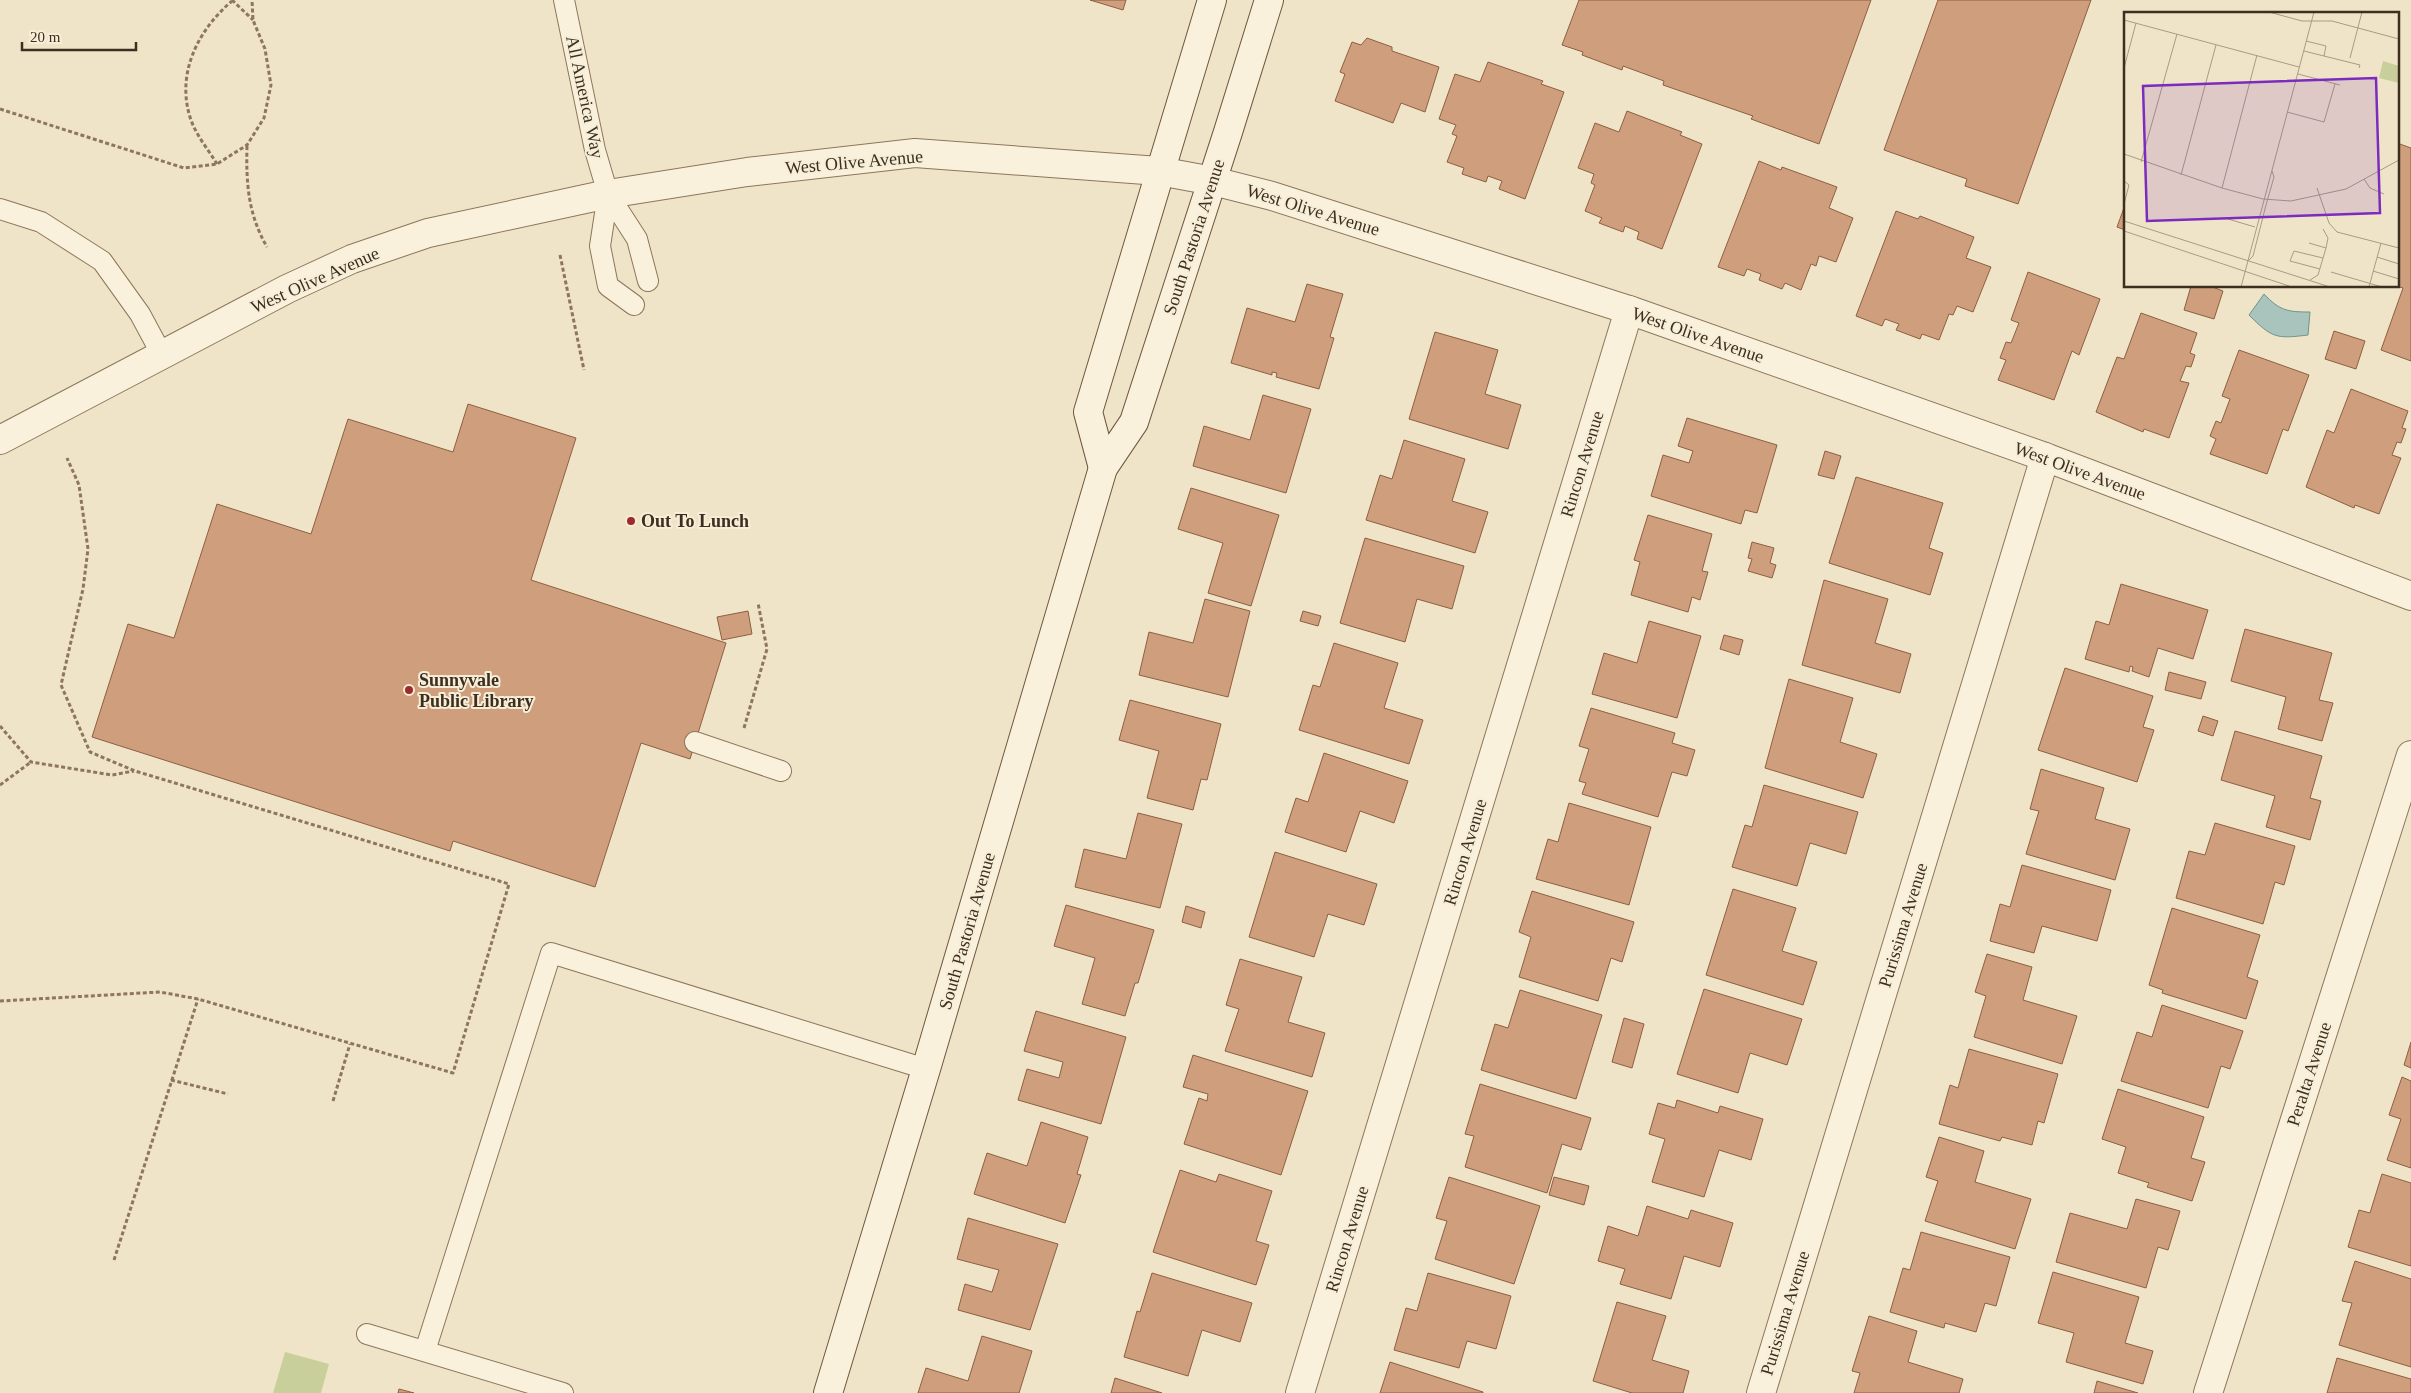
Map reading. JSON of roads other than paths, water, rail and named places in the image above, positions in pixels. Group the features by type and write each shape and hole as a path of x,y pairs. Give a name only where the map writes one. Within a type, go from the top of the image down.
{"street":[{"path":"1103,468 1088,412 1212,0"},
{"name":"South Pastoria Avenue","path":"828,1393 926,1069 1103,468 1134,422 1269,0"},
{"name":"West Olive Avenue","path":"0,440 287,289 352,259 428,234 608,194 748,172 915,153 1159,171 1212,181 1272,196 1629,310 2046,457 2411,596"},
{"name":"Rincon Avenue","path":"1300,1393 1629,310"},
{"name":"Purissima Avenue","path":"1760,1393 2046,457"},
{"name":"Peralta Avenue","path":"2208,1393 2411,755"}],"lane":[{"name":"All America Way","path":"564,0 595,150 608,194"},
{"path":"608,194 637,239 648,281"},
{"path":"608,194 600,246 608,286 634,305"},
{"path":"0,210 41,222 102,261 140,314 162,356"},
{"path":"695,742 782,771"},
{"path":"425,1351 551,953 926,1069"},
{"path":"367,1334 563,1393"}],"water":[{"path":"2264,294 2275,304 2285,309 2296,312 2310,312 2308,335 2289,337 2275,335 2257,323 2249,315"}],"place":[{"name":"Out To Lunch","path":"631,521"},
{"name":"Sunnyvale Public Library","path":"409,690"}]}
